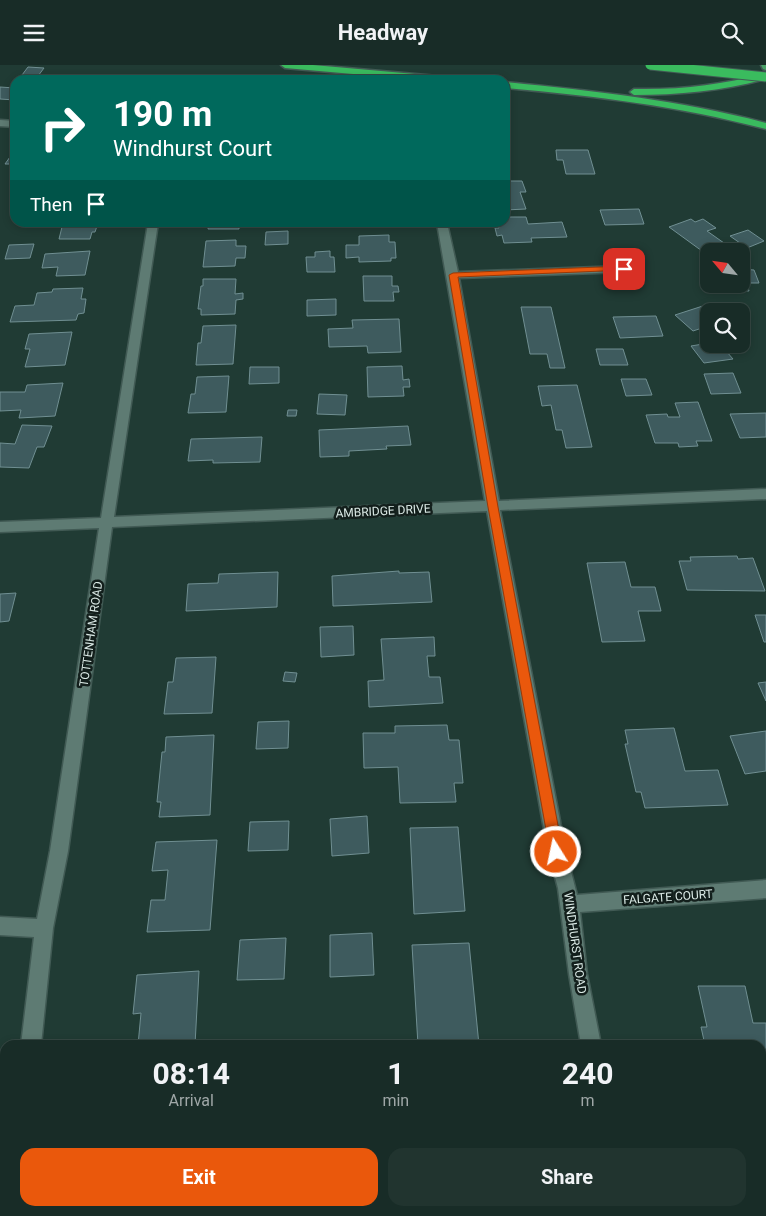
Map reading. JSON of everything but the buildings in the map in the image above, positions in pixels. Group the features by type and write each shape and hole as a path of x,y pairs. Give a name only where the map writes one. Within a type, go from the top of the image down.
{"highway":[{"path":"285,65 394,75"},
{"path":"648,65 766,77"},
{"path":"577,92 669,93 704,91 766,77"},
{"path":"510,85 577,92 724,113 766,125"}],"street":[{"name":"TOTTENHAM ROAD","path":"32,1040 44,928 61,841 100,577 106,523 112,499 152,227"},
{"name":"WINDHURST ROAD","path":"443,227 556,852 564,870 575,951 591,1040"},
{"path":"453,275 624,269"},
{"name":"AMBRIDGE DRIVE","path":"0,527 766,494"},
{"name":"FALGATE COURT","path":"570,904 766,889"},
{"path":"0,927 44,928"}],"route":[{"path":"556,852 453,275 624,269"}]}
